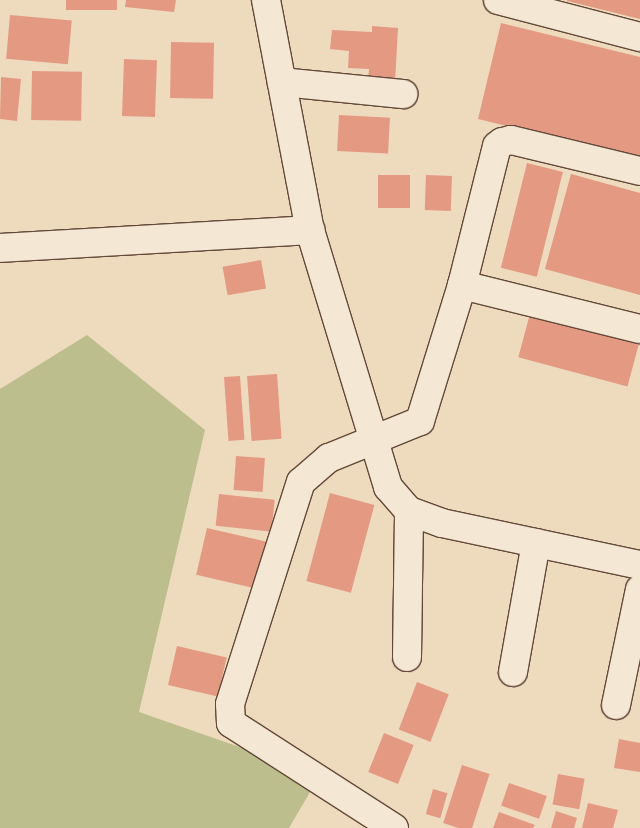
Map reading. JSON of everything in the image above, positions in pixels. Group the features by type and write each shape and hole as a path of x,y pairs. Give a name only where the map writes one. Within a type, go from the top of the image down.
{"street":[{"path":"266,0 310,230 370,438 388,487 409,511 536,543 640,565"},
{"path":"498,0 640,37"},
{"path":"282,82 403,94"},
{"path":"389,827 231,723 230,704 301,482 329,458 370,438 420,421 462,285 497,146 502,142 511,140 640,171"},
{"path":"0,248 310,230"},
{"path":"462,285 640,329"},
{"path":"407,657 409,511"},
{"path":"512,672 536,543"},
{"path":"616,705 640,589"}],"green space":[{"path":"87,335 205,430 139,712 320,775 289,828 0,828 0,389"}],"building":[{"path":"66,0 117,0 117,10 66,10"},
{"path":"126,0 176,0 174,12 125,7"},
{"path":"640,0 640,19 567,1"},
{"path":"10,15 72,20 68,64 6,59"},
{"path":"501,23 640,57 640,158 478,119"},
{"path":"372,26 398,28 395,83 368,81 369,69 348,68 349,51 330,49 332,30 372,32"},
{"path":"171,42 214,43 213,99 170,98"},
{"path":"124,59 157,60 155,117 122,116"},
{"path":"32,71 82,72 81,121 31,120"},
{"path":"1,77 21,79 17,121 0,119"},
{"path":"339,115 390,118 388,154 337,151"},
{"path":"527,163 563,172 537,277 501,268"},
{"path":"571,174 640,193 640,295 545,269"},
{"path":"378,175 410,175 410,208 378,208"},
{"path":"426,175 452,176 451,211 425,210"},
{"path":"261,260 266,289 228,295 223,267"},
{"path":"531,310 640,339 627,387 518,357"},
{"path":"277,374 282,439 252,441 247,376"},
{"path":"240,376 244,440 229,441 224,377"},
{"path":"236,456 265,458 263,492 234,490"},
{"path":"330,493 374,505 351,593 306,581"},
{"path":"219,494 275,500 271,532 216,526"},
{"path":"207,528 266,542 256,588 196,575"},
{"path":"177,646 227,657 218,696 168,685"},
{"path":"417,682 449,694 430,742 399,730"},
{"path":"384,733 414,745 398,784 368,772"},
{"path":"619,739 640,743 640,772 614,768"},
{"path":"462,765 490,774 472,828 458,828 443,823"},
{"path":"558,774 585,779 579,809 553,805"},
{"path":"509,783 547,796 539,819 501,806"},
{"path":"433,789 447,793 440,818 426,814"},
{"path":"588,803 618,810 613,828 582,828"},
{"path":"556,811 577,818 574,828 551,828"},
{"path":"499,812 535,825 533,828 493,828"}]}
